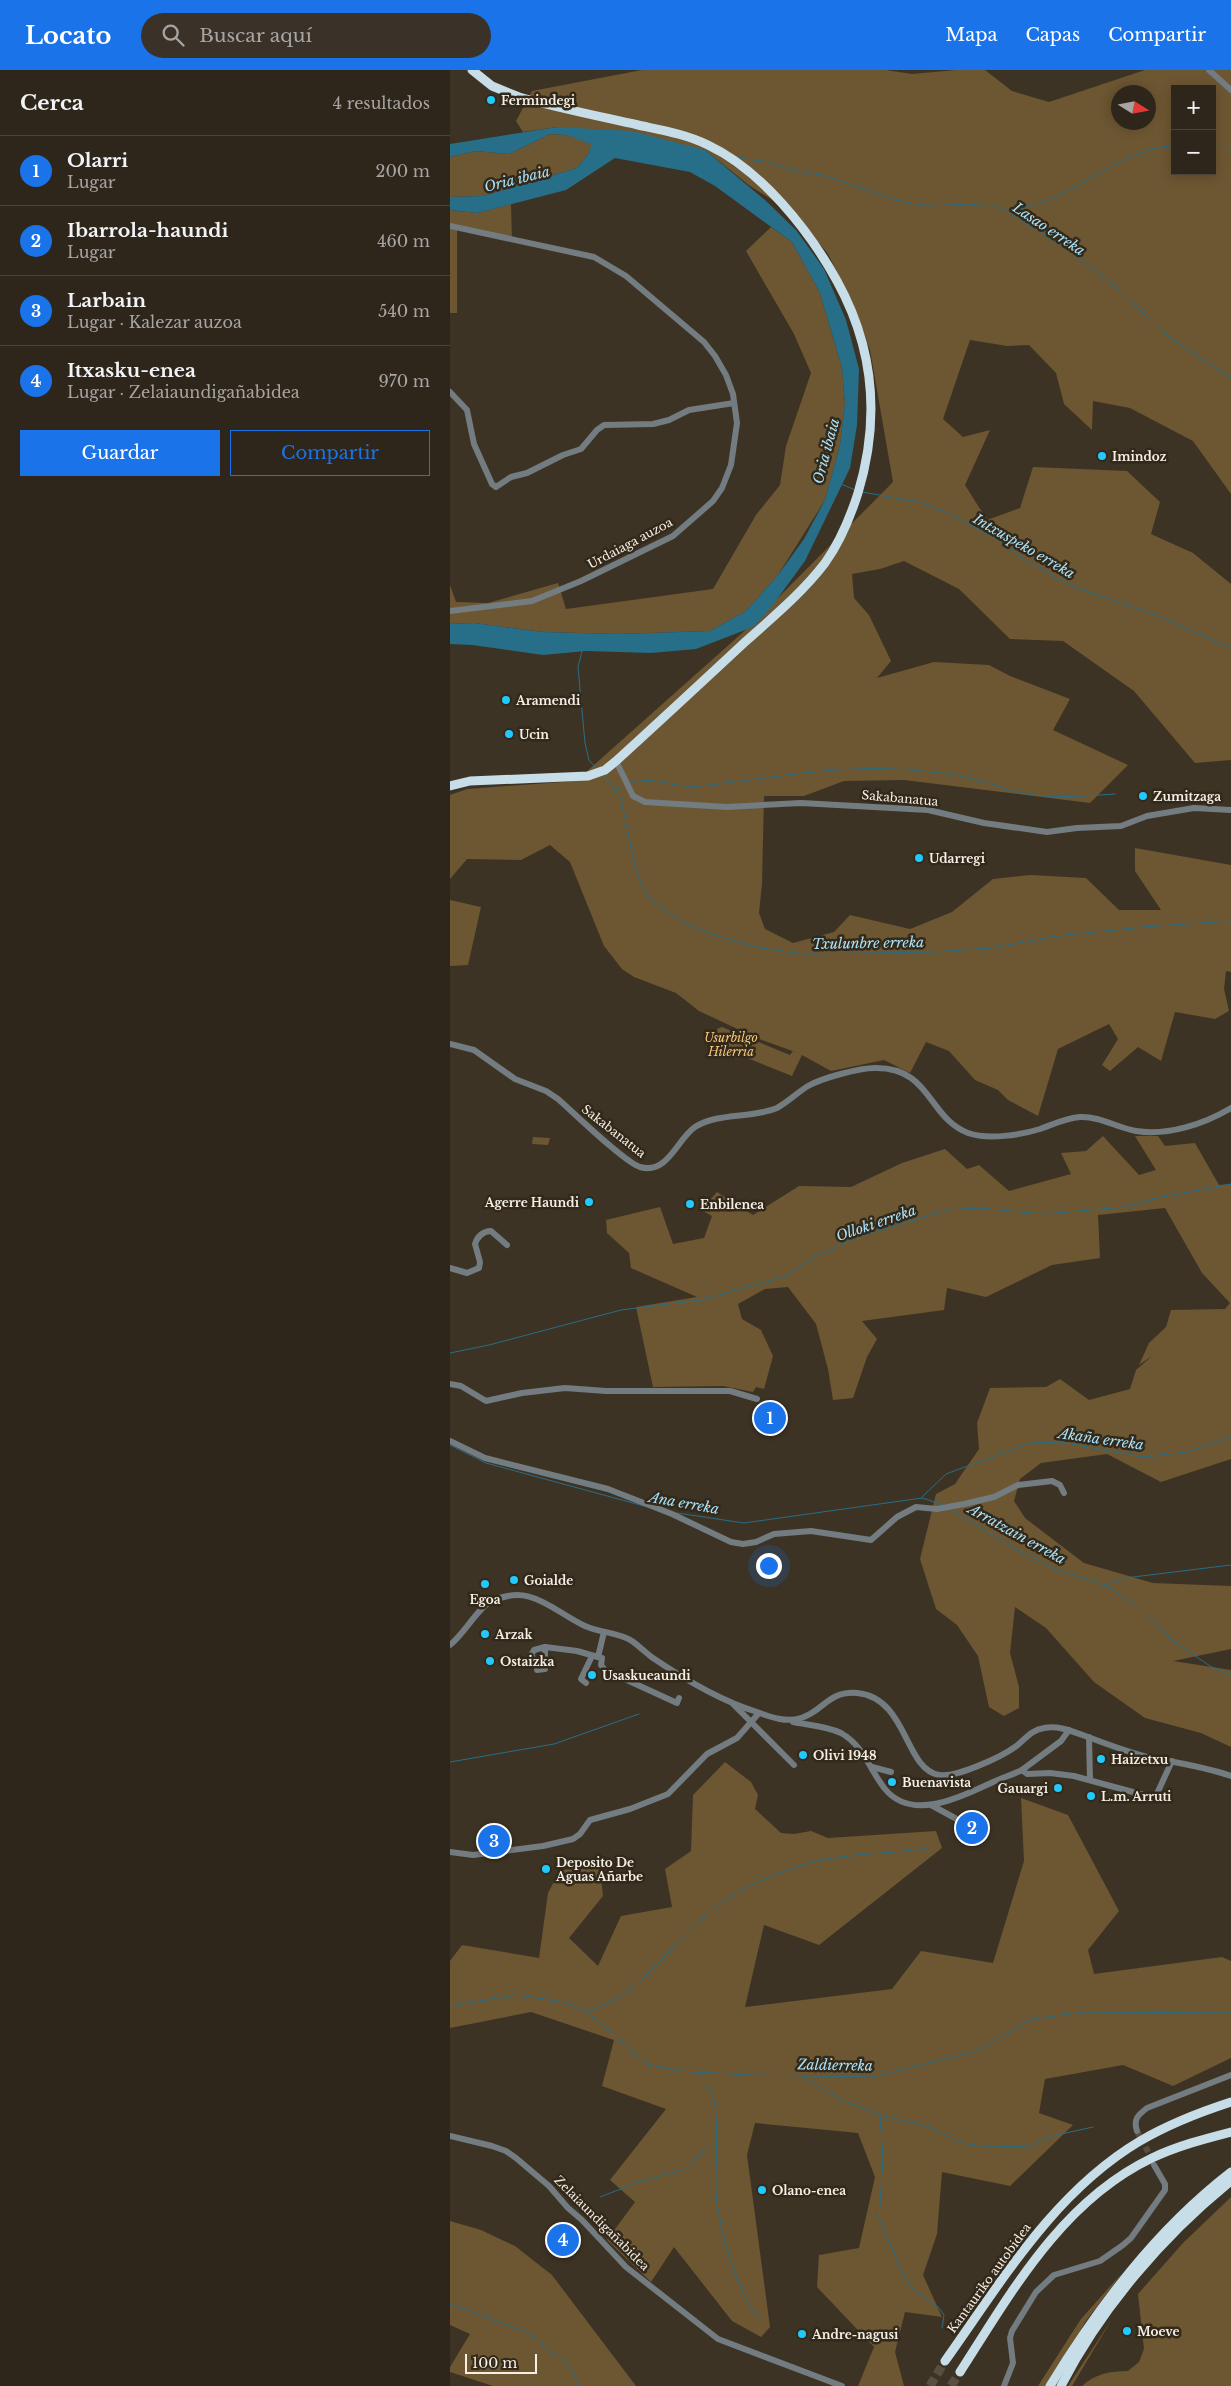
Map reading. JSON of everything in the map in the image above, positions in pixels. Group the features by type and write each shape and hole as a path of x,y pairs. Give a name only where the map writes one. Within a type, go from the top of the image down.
{"highway":[{"path":"450,786 470,781 588,776 605,770 616,761 804,587 831,554 854,506 868,454 872,421 870,378 862,339 849,303 828,266 805,232 780,201 734,161 708,144 678,134 519,97 492,86 472,70"},
{"name":"Kantauriko autobidea","path":"945,2361 1006,2273 1040,2229 1088,2180 1140,2141 1194,2114 1231,2102"},
{"name":"Kantauriko autobidea","path":"960,2372 1029,2266 1080,2207 1121,2176 1152,2158 1196,2140 1231,2132"},
{"path":"1050,2386 1088,2327 1137,2262 1185,2212 1231,2172"},
{"path":"1060,2386 1093,2333 1148,2262 1180,2228 1231,2182"}],"street":[{"path":"1209,70 1231,90"},
{"name":"Urdaiaga auzoa","path":"450,226 594,257 614,268 704,342 726,375 734,403 736,437 728,474 713,501 685,527 581,581 532,601 450,611"},
{"path":"450,392 467,410 474,444 492,484 496,487 510,477 527,473 563,455 581,450 596,430 604,425 653,424 670,420 689,410 734,403"},
{"name":"Sakabanatua","path":"616,761 633,796 645,802 727,807 801,803 902,808 928,810 988,823 1047,832 1077,828 1120,826 1147,816 1194,808 1231,810"},
{"name":"Sakabanatua","path":"450,1044 474,1050 515,1079 558,1099 624,1156 639,1166 651,1168 666,1161 687,1133 700,1125 717,1119 776,1108 810,1085 874,1068 904,1073 918,1082 954,1124 969,1133 988,1135 1038,1129 1064,1120 1082,1117 1136,1131 1171,1130 1213,1119 1231,1108"},
{"path":"450,1268 467,1273 479,1268 480,1262 475,1244 479,1236 486,1232 491,1231 507,1245"},
{"path":"450,1384 461,1386 486,1400 564,1388 606,1391 730,1391 757,1399"},
{"path":"450,1441 485,1458 588,1483 672,1514 717,1536 743,1544 787,1532 834,1533 871,1540 896,1517 916,1507 943,1508 994,1496 1018,1485 1052,1481 1060,1485 1064,1493"},
{"path":"450,1644 462,1634 487,1604 512,1596 539,1598 579,1623 630,1640 670,1668 732,1702 760,1713 841,1734 862,1752 892,1796 910,1804 930,1805 977,1790 1022,1770 1061,1741 1069,1730"},
{"path":"586,1683 581,1679 595,1657 604,1632"},
{"path":"537,1670 544,1669 545,1647"},
{"path":"534,1659 532,1655 534,1650 545,1647 602,1658 601,1664 605,1670 639,1684 670,1701 677,1703 679,1698"},
{"path":"785,1720 806,1716 837,1695 865,1695 882,1703 894,1716 925,1768 944,1776 964,1771 1009,1751 1034,1731 1056,1727 1139,1754 1214,1770 1231,1776"},
{"path":"732,1702 794,1765"},
{"path":"450,1852 473,1855 543,1846 573,1839 580,1834 590,1820 630,1809 668,1794 707,1754 737,1738 760,1713"},
{"path":"1089,1738 1090,1780"},
{"path":"1022,1770 1027,1774 1050,1773 1090,1780 1155,1798 1172,1761"},
{"path":"872,1767 891,1772"},
{"path":"930,1805 964,1823"},
{"path":"1137,2131 1134,2123 1137,2117 1147,2108 1231,2075"},
{"name":"Zelaiaundigañabidea","path":"450,2136 492,2146 506,2151 516,2158 549,2186 626,2267 718,2339 842,2386"},
{"path":"1004,2386 1013,2363 1010,2338 1017,2321 1036,2292 1054,2275 1100,2261 1131,2238 1165,2190 1165,2184 1154,2164"}],"green space":[{"name":"Usurbilgo Hilerria","path":"642,70 886,70 912,74 956,70 985,70 1012,91 1049,102 1145,70 1231,70 1231,494 1193,441 1130,408 1093,401 1092,430 1064,404 1056,373 1029,345 1007,346 970,340 943,419 963,437 990,430 965,485 987,520 1020,508 1033,467 1127,471 1160,502 1151,534 1193,553 1231,584 1231,760 1195,763 1134,691 1063,641 1010,639 959,589 904,561 880,569 852,574 854,598 869,615 891,661 877,678 934,662 989,665 1010,676 1070,699 1053,730 1128,765 1090,803 904,780 844,781 804,796 764,796 762,883 759,913 765,929 793,943 834,932 850,915 910,929 952,912 993,879 1030,875 1086,878 1119,910 1161,910 1135,871 1135,848 1231,865 1231,972 1226,971 1224,989 1229,1011 1215,1019 1175,1012 1161,1061 1138,1047 1110,1071 1102,1065 1118,1039 1109,1024 1058,1049 1038,1116 1008,1100 998,1090 975,1080 949,1051 926,1042 910,1073 884,1060 831,1071 802,1055 792,1076 740,1055 738,1059 719,1052 717,1029 722,1027 790,1055 793,1051 759,1039 699,1011 676,993 634,977 622,969 604,946 570,862 550,845 521,860 467,859 450,879 450,795 467,789 576,781 750,626 893,482 870,350 853,304 828,254 796,215 750,186 705,150 557,127 523,132 516,121 532,91"},
{"path":"550,134 566,135 592,143 589,153 577,168 483,196 450,197 450,157 475,151 509,154"},
{"path":"511,204 512,240 457,228 457,313 450,313 450,210 477,213"},
{"path":"771,227 792,242 820,293 842,368 845,405 840,445 825,500 778,575 746,611 710,631 618,634 543,632 474,623 450,624 450,585 456,602 488,603 558,583 566,609 713,589 756,515 780,485 786,446 811,373 794,334 746,251"},
{"path":"450,900 481,907 468,965 450,966"},
{"path":"1103,1136 1139,1175 1156,1170 1135,1136 1158,1136 1165,1146 1195,1143 1219,1185 1231,1184 1231,1459 1161,1482 1107,1454 1041,1463 1020,1479 1014,1501 1025,1518 1084,1563 1153,1583 1231,1586 1231,1649 1173,1661 1231,1670 1231,1747 1201,1733 1145,1718 1094,1682 1046,1628 1015,1607 1010,1653 1019,1687 1019,1708 1004,1716 989,1707 978,1656 957,1625 936,1609 920,1559 936,1494 955,1484 979,1449 977,1423 990,1388 1046,1387 1060,1379 1089,1400 1130,1389 1136,1370 1152,1356 1139,1365 1149,1343 1166,1327 1171,1310 1225,1309 1230,1303 1202,1273 1165,1208 1098,1215 1100,1258 1052,1265 986,1297 947,1288 944,1310 862,1321 877,1339 867,1357 853,1398 833,1400 828,1369 816,1324 788,1287 765,1289 738,1304 742,1319 761,1330 773,1356 764,1389 756,1387 753,1392 723,1386 653,1387 636,1307 697,1297 631,1268 629,1253 607,1233 606,1220 660,1207 673,1244 704,1238 712,1216 701,1210 717,1192 753,1215 799,1186 851,1187 902,1163 945,1149 967,1169 979,1165 1009,1191 1071,1174 1061,1153 1086,1151"},
{"path":"533,1137 550,1138 548,1145 532,1144"},
{"path":"725,1762 751,1782 758,1795 755,1809 781,1833 794,1834 811,1831 828,1838 936,1831 942,1848 819,1945 764,1925 745,2007 892,1989 921,1951 993,1963 1024,1861 1021,1798 1068,1815 1119,1911 1088,1950 1094,1974 1222,1957 1231,1961 1231,2058 1173,2086 1123,2065 1045,2079 1039,2113 1073,2125 1010,2186 942,2172 937,2234 923,2275 942,2317 905,2312 895,2352 904,2386 858,2386 874,2347 817,2287 819,2255 859,2248 875,2177 858,2133 755,2123 747,2155 770,2327 761,2337 732,2321 674,2247 651,2282 607,2240 635,2202 610,2180 666,2109 602,2086 614,2040 531,2012 450,2028 450,1961 462,1945 539,1958 548,1893 560,1870 600,1868 603,1896 569,1938 598,1966 621,1916 672,1907 665,1869 691,1851 693,1795"},
{"path":"1231,2197 1231,2386 1082,2386 1103,2374 1128,2371 1139,2362 1144,2349 1138,2294 1183,2243"},
{"path":"450,2221 481,2230 515,2246 552,2275 636,2386 493,2386 450,2372 450,2367 470,2334 450,2325"},
{"path":"1122,2273 1086,2321 1046,2386 1038,2386 1081,2319"},
{"path":"1112,2319 1072,2386 1068,2386"}],"water":[{"path":"557,127 632,131 705,150 765,200 796,230 824,269 846,320 859,369 857,425 850,468 805,561 769,610 753,627 696,649 651,653 586,651 543,655 472,645 450,644 450,624 474,623 543,632 618,634 710,631 746,611 778,575 804,539 825,500 840,445 845,404 842,368 820,293 792,242 715,186 690,172 615,158 566,190 477,213 450,210 450,197 483,196 577,168 589,153 591,144 566,135 550,134 509,154 475,151 450,157 450,144"}],"waterway":[{"path":"1009,211 1034,205 1058,196 1130,157 1161,147 1171,146"},
{"path":"1216,147 1231,148"},
{"name":"Lasao erreka","path":"736,158 771,162 791,170 827,176 898,201 931,206 968,204 994,206 1009,212 1074,254 1111,283 1169,337 1231,378"},
{"name":"Intxuspeko erreka","path":"841,484 855,490"},
{"name":"Intxuspeko erreka","path":"862,492 920,502 944,511 997,539 1025,560 1072,586 1163,618 1231,648"},
{"name":"Txulunbre erreka","path":"582,651 578,667 585,743 589,760 596,768"},
{"path":"632,783 656,781 682,786 699,786 804,773 883,769 957,776 1031,795 1115,794"},
{"name":"Txulunbre erreka","path":"603,775 621,799 636,871 649,898 682,922 717,936 761,948 804,954 934,952 992,948 1056,936 1143,927 1231,921"},
{"path":"615,789 624,787"},
{"name":"Olloki erreka","path":"450,1353 489,1345 621,1310 701,1300 786,1276 816,1256 858,1237 947,1210 978,1208 1043,1214 1124,1207 1157,1198 1231,1184"},
{"name":"Akaña erreka","path":"922,1497 946,1474 1030,1443 1060,1442 1143,1457 1187,1452 1231,1437"},
{"name":"Ana erreka","path":"450,1445 486,1463 644,1506"},
{"name":"Ana erreka","path":"677,1513 744,1523 922,1498 944,1505"},
{"name":"Arratzain erreka","path":"950,1509 1014,1548 1053,1568 1105,1585 1138,1607 1174,1642 1210,1666 1231,1676"},
{"name":"Arratzain erreka","path":"1106,1585 1125,1578 1231,1565"},
{"path":"450,1762 554,1744 639,1714"},
{"path":"588,2011 608,2003 643,1978 706,1915 749,1886 779,1873 825,1859 927,1848"},
{"name":"Zaldierreka","path":"450,2006 516,1995 565,2002 587,2012 648,2064 678,2071 748,2075 872,2077 977,2051 1031,2019 1086,2012 1231,2013"},
{"name":"Zaldierreka","path":"696,2072 700,2077"},
{"path":"803,2077 840,2099 880,2115 927,2126 962,2143 990,2147 1033,2146 1048,2137 1093,2127"},
{"path":"703,2082 711,2092 716,2114 716,2191 720,2221 730,2259 744,2295 761,2320"},
{"path":"880,2116 883,2158 879,2218 903,2274 912,2288 939,2308 944,2315 942,2328"},
{"path":"600,2197 641,2181 685,2169 714,2142"},
{"path":"450,2304 527,2332 570,2367 579,2386"}],"tunnel":[{"path":"1137,2131 1153,2161"},
{"path":"930,2386 945,2361"},
{"path":"951,2386 960,2372"}],"place":[{"name":"Fermindegi","path":"491,100"},
{"name":"Imindoz","path":"1102,456"},
{"name":"Aramendi","path":"506,700"},
{"name":"Ucin","path":"509,734"},
{"name":"Zumitzaga","path":"1143,796"},
{"name":"Udarregi","path":"919,858"},
{"name":"Agerre Haundi","path":"589,1202"},
{"name":"Enbilenea","path":"690,1204"},
{"name":"Olarri","path":"770,1418"},
{"name":"Goialde","path":"514,1580"},
{"name":"Egoa","path":"485,1584"},
{"name":"Arzak","path":"485,1634"},
{"name":"Ostaizka","path":"490,1661"},
{"name":"Usaskueaundi","path":"592,1675"},
{"name":"Olivi 1948","path":"803,1755"},
{"name":"Haizetxu","path":"1101,1759"},
{"name":"Buenavista","path":"892,1782"},
{"name":"Gauargi","path":"1058,1788"},
{"name":"L.m. Arruti","path":"1091,1796"},
{"name":"Ibarrola-haundi","path":"972,1828"},
{"name":"Larbain","path":"494,1841"},
{"name":"Deposito De Aguas Añarbe","path":"546,1869"},
{"name":"Olano-enea","path":"762,2190"},
{"name":"Itxasku-enea","path":"563,2240"},
{"name":"Moeve","path":"1127,2331"},
{"name":"Andre-nagusi","path":"802,2334"}],"water label":[{"name":"Oria ibaia","path":"517,179"},
{"name":"Oria ibaia","path":"826,451"}]}
